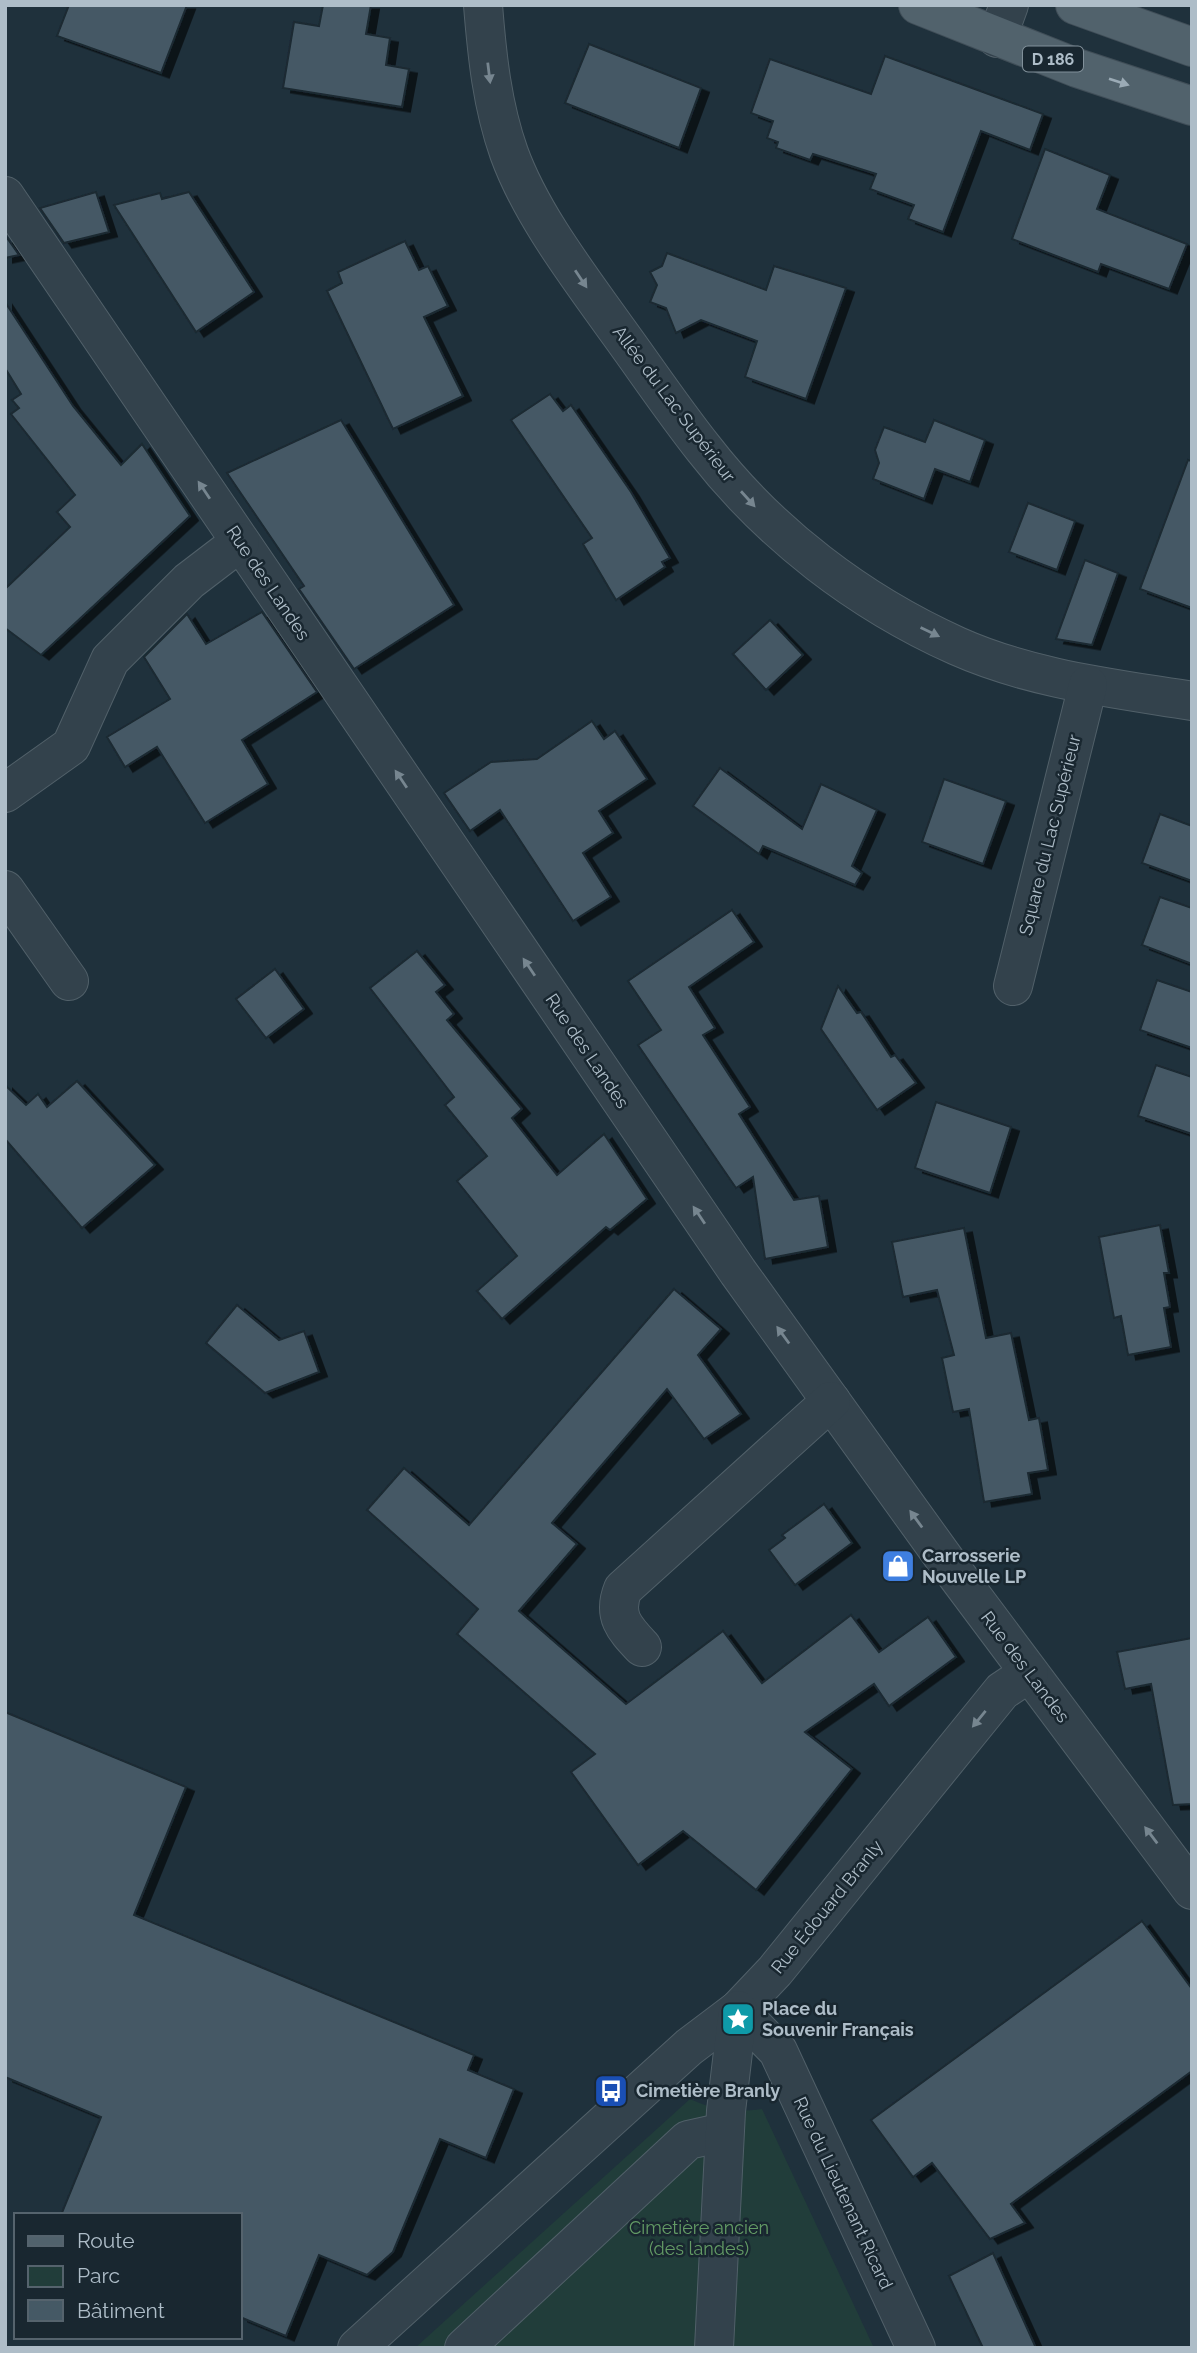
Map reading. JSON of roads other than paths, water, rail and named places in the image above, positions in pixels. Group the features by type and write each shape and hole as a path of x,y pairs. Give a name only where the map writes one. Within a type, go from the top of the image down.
{"main road":[{"name":"D 186","path":"918,5 1003,22 1077,68 1192,106"},
{"path":"1075,5 1192,47"}],"street":[{"name":"Allée du Lac Supérieur","path":"483,5 490,80 509,154 540,218 587,288 705,450 753,505 793,542 844,582 895,615 958,646 1020,668 1088,685 1192,701"},
{"name":"Rue des Landes","path":"5,196 737,1272 1029,1673 1192,1890"},
{"path":"5,793 71,746 110,660 189,581 240,542"},
{"name":"Square du Lac Supérieur","path":"1013,986 1088,685"},
{"path":"5,890 69,981"},
{"path":"642,1647 621,1621 618,1600 623,1590 831,1401"},
{"name":"Rue Édouard Branly","path":"357,2348 689,2047 738,2010 775,1971 1002,1691 1029,1673"},
{"path":"714,2348 724,2132 738,2010"},
{"name":"Rue du Lieutenant Ricard","path":"738,2010 778,2051 916,2348"},
{"path":"464,2348 688,2140 724,2132"}],"place":[{"name":"Carrosserie Nouvelle LP","path":"898,1566"},
{"name":"Place du Souvenir Français","path":"738,2019"},
{"name":"Cimetière Branly","path":"611,2091"}],"park label":[{"name":"Cimetière ancien (des landes)","path":"699,2238"}]}
